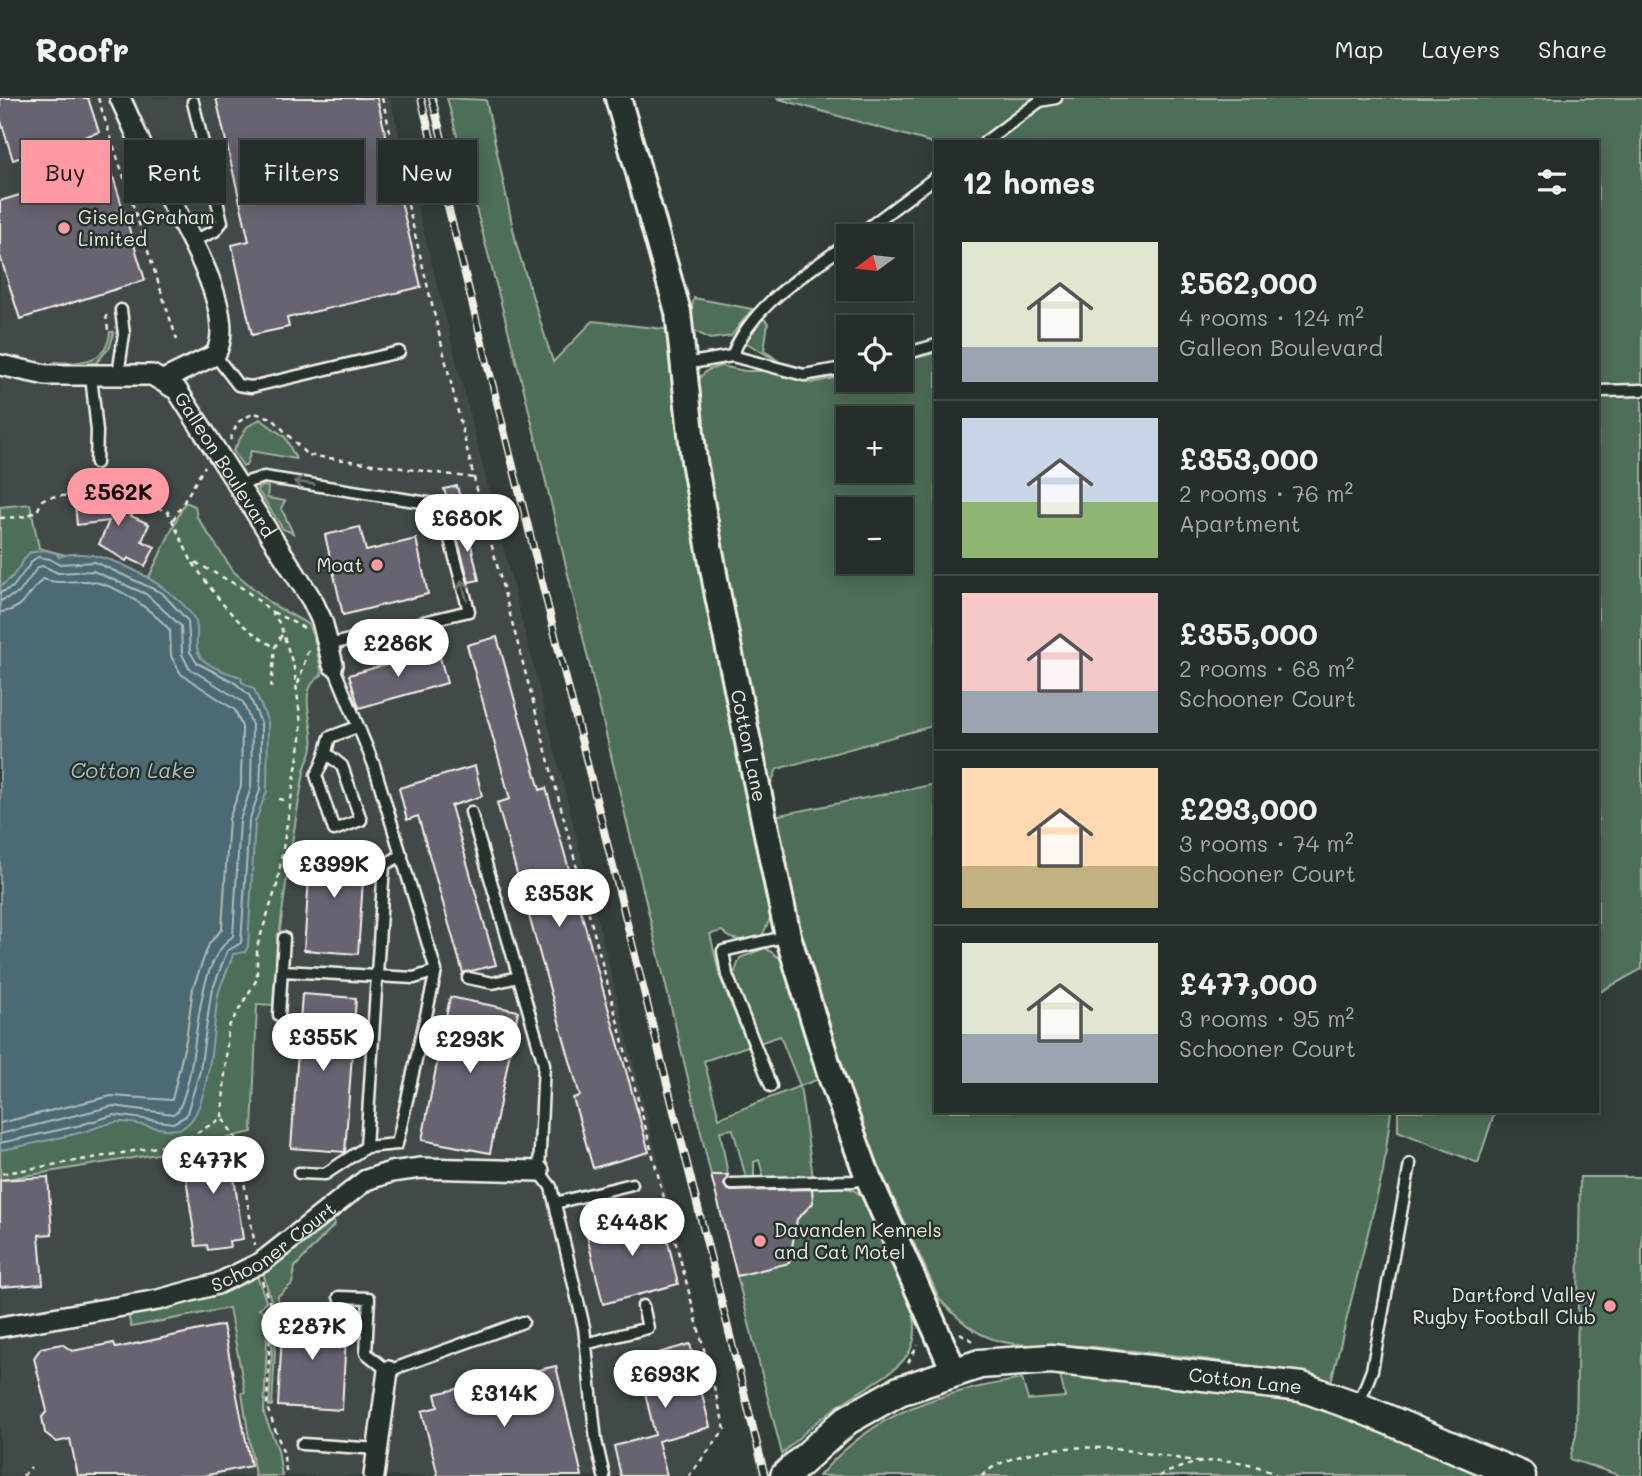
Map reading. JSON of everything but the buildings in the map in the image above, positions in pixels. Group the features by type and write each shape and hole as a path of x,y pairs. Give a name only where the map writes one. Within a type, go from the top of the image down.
{"main road":[{"name":"Cotton Lane","path":"780,1472 871,1404 954,1371 1013,1360 1074,1361 1282,1384 1358,1407 1521,1476"}],"street":[{"path":"120,98 192,242 218,310 221,327 219,347 215,355 163,380"},
{"name":"Cotton Lane","path":"618,98 678,312 690,430 716,583 788,936 832,1079 868,1177 954,1371"},
{"name":"Galleon Boulevard","path":"0,365 46,374 152,375 177,390 312,600 333,666"},
{"name":"Schooner Court","path":"0,1327 158,1300 217,1284 260,1263 366,1180 391,1172 405,1168 539,1171"},
{"path":"374,1476 388,1371"}],"lane":[{"path":"988,140 1040,101 1056,98"},
{"path":"192,242 215,231 222,222 193,102"},
{"path":"873,224 934,178"},
{"path":"732,356 740,336 761,309 836,252"},
{"path":"117,375 124,334 121,310"},
{"path":"913,352 934,346"},
{"path":"215,355 238,385 251,387 399,352"},
{"path":"685,365 732,356 804,375 836,370"},
{"path":"91,376 97,431 96,463"},
{"path":"1599,391 1642,390"},
{"path":"237,485 264,477 441,505 470,611 328,645"},
{"path":"299,1172 325,1174 366,1147 397,1144 436,971 374,765 333,666"},
{"path":"326,753 342,766 361,820 334,830 316,775 330,737 357,727"},
{"path":"471,812 544,1064 539,1171 551,1187 584,1327 604,1476"},
{"path":"366,1147 384,865 402,855"},
{"path":"771,1086 727,975 723,951 788,936"},
{"path":"279,1015 284,938"},
{"path":"283,971 414,978 436,971"},
{"path":"468,978 494,983 518,977"},
{"path":"1358,1407 1372,1370 1410,1164"},
{"path":"731,1184 851,1181 868,1177"},
{"path":"555,1203 632,1184"},
{"path":"339,1297 369,1298 366,1353 388,1371 523,1322"},
{"path":"586,1344 648,1328 643,1306"},
{"path":"302,1444 379,1449"}],"path":[{"path":"98,98 177,340"},
{"path":"382,98 474,478 725,1429 689,1476"},
{"path":"106,315 108,330"},
{"path":"228,446 238,422 254,413 272,418 307,455 474,478"},
{"path":"173,520 207,463"},
{"path":"118,492 124,470"},
{"path":"0,518 22,517 37,512 42,500 48,497 118,492 164,510 173,520 191,560 225,609 248,632 275,646"},
{"path":"191,560 244,589 271,611 302,625 306,631"},
{"path":"271,611 284,631 297,687 301,738 288,801 276,885 257,947 257,979 228,1028 222,1118 237,1140 251,1232 271,1308 267,1407 283,1451 287,1476"},
{"path":"271,688 275,646 284,631"},
{"path":"297,687 309,652 309,639"},
{"path":"279,799 288,801"},
{"path":"0,1174 180,1143 222,1118"},
{"path":"982,1476 1004,1462 1061,1447 1128,1450 1200,1462 1240,1460 1259,1465 1278,1476"},
{"path":"1159,1476 1200,1462"},
{"path":"23,1476 30,1467"},
{"path":"768,1476 780,1472"}],"shaded area":[{"path":"0,98 390,98 401,140 378,140 378,203 417,203 726,1429 690,1476 0,1476"}],"green space":[{"path":"447,98 486,100 517,247 553,362 593,321 673,330 771,917 762,936 740,940 731,938 722,931 710,934 720,977 748,1046 704,1061 719,1118 800,1086 813,1177 764,1178 759,1160 754,1162 754,1178 746,1178 733,1129 720,1131 728,1175 711,1175 525,394 475,203 477,203 477,140 458,140"},
{"path":"776,98 1642,98 1642,969 1599,992 1599,140 934,140 934,143"},
{"path":"694,298 752,309 731,336 710,339 693,330 691,312"},
{"path":"763,318 768,323 764,350 781,363 745,342"},
{"path":"110,332 114,332 110,347 96,363 55,366 55,362 83,362 98,356 108,342"},
{"path":"934,353 934,726 777,769 764,799 716,537 696,390 701,376 708,370 721,366 745,371 771,371 811,383 836,378 836,392 913,392 913,358"},
{"path":"260,419 285,437 296,459 251,451 246,466 243,466 233,451 247,427"},
{"path":"268,487 267,498 285,501 281,508 293,533 283,529 257,489"},
{"name":"Cotton Lake","path":"185,502 195,506 197,517 234,572 273,605 308,624 315,641 322,675 309,689 312,747 305,769 289,859 273,1005 257,1004 252,1132 163,1153 0,1180 0,507 30,504 39,548 149,577"},
{"path":"934,784 934,1113 1391,1113 1383,1172 1331,1382 1270,1369 1176,1356 1082,1346 1006,1342 987,1337 972,1329 940,1300 844,1090 800,951 774,816"},
{"path":"765,948 784,961 822,1078 800,1086 780,1036 759,1043 731,973 735,972 740,958"},
{"path":"1398,1113 1494,1113 1478,1163 1398,1131"},
{"name":"Dartford Valley Rugby Football Club","path":"1580,1177 1642,1177 1642,1476 1621,1476 1570,1459 1576,1435"},
{"path":"812,1187 845,1188 853,1190 863,1199 904,1283 915,1328 913,1344 906,1357 895,1368 827,1414 782,1454 737,1276 789,1263 797,1219 813,1203"},
{"path":"332,1218 335,1224 295,1267 292,1284 278,1296 272,1406 269,1406 274,1312 263,1272"},
{"path":"257,1276 266,1301 259,1309 268,1314 264,1414 278,1450 282,1476 255,1476 242,1393 245,1392 229,1308 131,1327 128,1314 206,1298"},
{"path":"1059,1370 1243,1389 1325,1405 1481,1476 819,1476 863,1435 886,1420 936,1398 1022,1379 1028,1400 1065,1397"}],"water":[{"name":"Cotton Lake","path":"44,550 56,553 59,557 93,555 113,561 152,580 184,606 196,623 197,649 202,659 215,668 241,677 242,682 254,689 268,722 267,791 255,822 248,946 245,952 233,954 219,990 205,1086 193,1118 178,1129 115,1122 79,1133 0,1150 0,587 12,577 29,553"}],"railway":[{"path":"421,98 765,1476"},
{"path":"432,98 442,140"}],"place":[{"name":"Gisela Graham Limited","path":"64,228"},
{"name":"Moat","path":"377,565"},
{"name":"Davanden Kennels and Cat Motel","path":"760,1241"},
{"name":"Dartford Valley Rugby Football Club","path":"1610,1306"}]}
